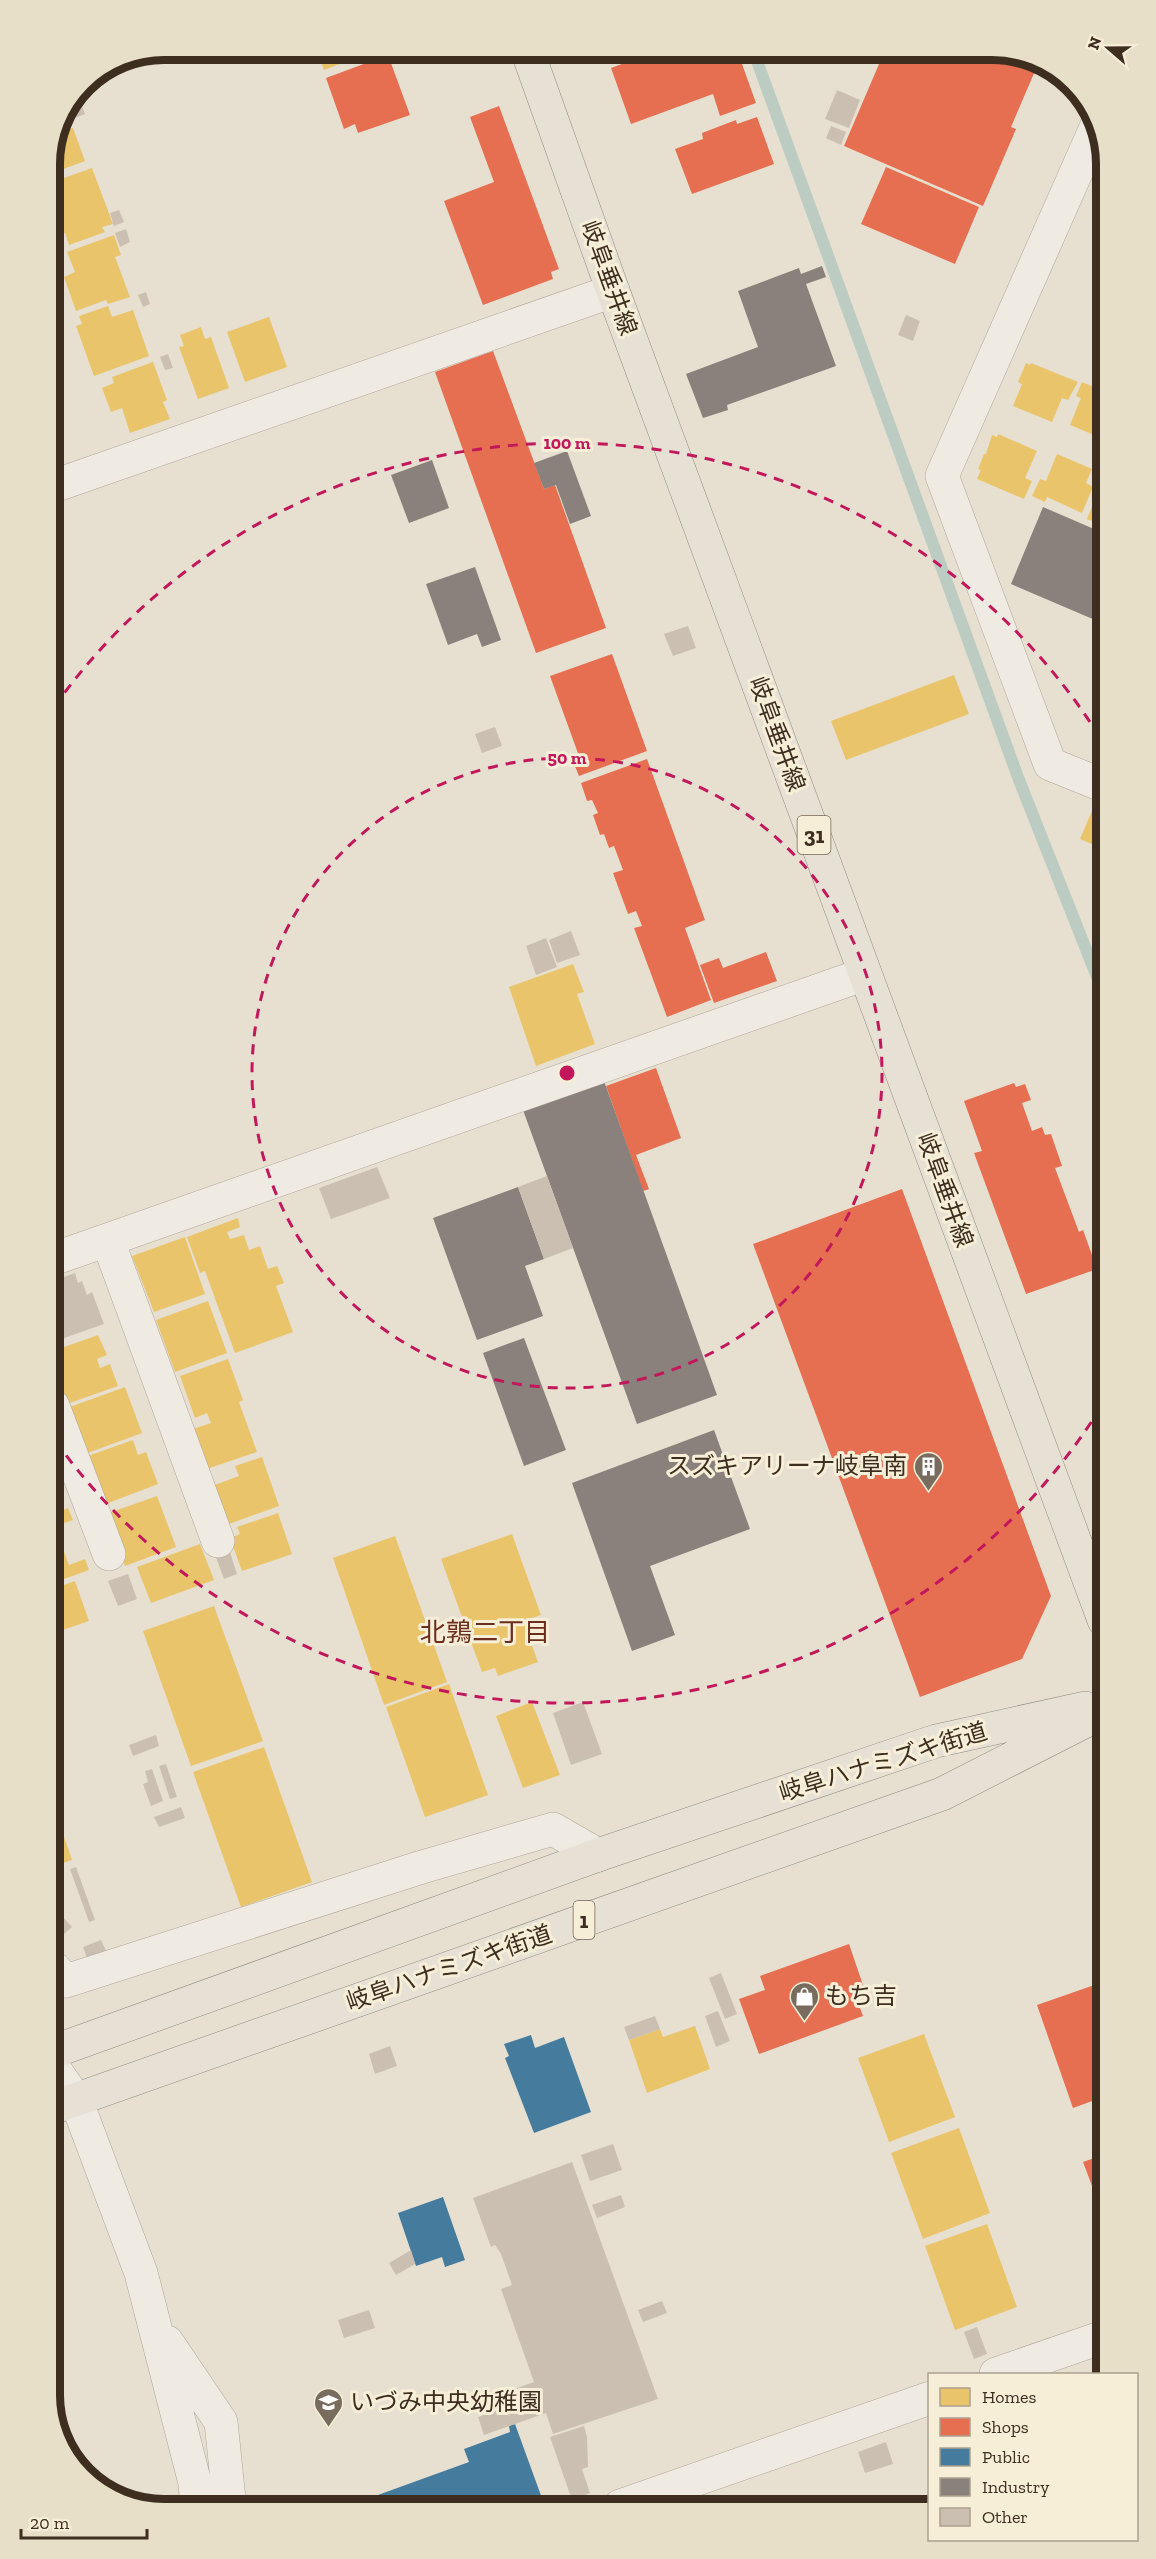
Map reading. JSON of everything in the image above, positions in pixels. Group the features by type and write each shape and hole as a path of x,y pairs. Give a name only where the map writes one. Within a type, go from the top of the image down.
{"main road":[{"name":"岐阜垂井線","path":"531,60 613,291 1096,1598"},
{"name":"岐阜ハナミズキ街道","path":"60,2049 598,1856 936,1741 1096,1705"},
{"name":"岐阜ハナミズキ街道","path":"65,2104 942,1794 1096,1717"}],"street":[{"path":"1092,136 942,476 1050,764 1096,783"},
{"path":"60,484 613,291"},
{"path":"60,1257 865,974"},
{"path":"108,1241 219,1540"},
{"path":"60,1424 109,1554"},
{"path":"60,1974 66,1981 422,1867 553,1829 598,1856"},
{"path":"60,2087 65,2104 141,2273 195,2483 196,2499"},
{"path":"154,2323 222,2422 229,2499"},
{"path":"999,2373 1096,2339"},
{"path":"640,2499 928,2399"}],"building: Homes":[{"path":"320,60 350,60 324,70"},
{"path":"73,128 85,161 60,170 60,157 67,129"},
{"path":"92,168 113,224 102,227 105,232 69,245 65,233 60,235 60,179"},
{"path":"114,235 121,255 115,257 130,297 108,304 106,300 76,311 64,277 75,272 67,252"},
{"path":"108,306 112,317 133,310 149,356 94,376 76,326 82,324 79,316"},
{"path":"269,317 287,367 245,382 227,332"},
{"path":"201,327 205,339 211,337 229,388 198,399 179,347 184,346 180,335"},
{"path":"153,362 167,400 163,402 170,419 130,433 122,408 111,412 102,388 114,383 112,377"},
{"path":"1026,363 1078,382 1068,400 1062,398 1052,422 1013,406 1022,384 1018,382"},
{"path":"1082,382 1096,388 1096,436 1070,425 1081,398 1076,396"},
{"path":"998,434 1037,451 1025,478 1032,481 1024,499 977,479 981,470 978,469 992,435 997,437"},
{"path":"1057,454 1092,469 1086,483 1093,487 1082,513 1047,497 1045,502 1032,496 1040,479 1046,481"},
{"path":"1096,496 1096,523 1087,519"},
{"path":"954,675 969,714 846,760 831,721"},
{"path":"1096,801 1096,846 1080,839"},
{"path":"573,964 584,992 577,994 595,1044 536,1066 509,987"},
{"path":"238,1218 240,1227 227,1232 230,1239 244,1235 249,1250 260,1246 268,1269 277,1266 284,1283 276,1286 293,1332 235,1353 205,1271 200,1273 187,1237"},
{"path":"185,1237 205,1294 154,1312 132,1256"},
{"path":"208,1301 227,1353 175,1372 156,1320"},
{"path":"98,1335 107,1355 97,1359 100,1368 110,1364 118,1386 67,1404 60,1384 60,1349"},
{"path":"228,1359 243,1400 239,1402 257,1452 201,1471 187,1431 211,1423 207,1413 195,1418 180,1376"},
{"path":"125,1387 142,1433 85,1454 67,1408"},
{"path":"133,1440 138,1455 146,1452 158,1484 103,1505 85,1457"},
{"path":"262,1457 279,1506 226,1525 212,1486 239,1476 235,1466"},
{"path":"157,1496 176,1547 125,1566 106,1514"},
{"path":"68,1508 73,1520 60,1525 60,1511"},
{"path":"278,1513 292,1554 242,1571 230,1538 240,1534 237,1527"},
{"path":"512,1534 541,1615 529,1619 534,1632 528,1634 538,1662 498,1676 495,1668 482,1672 441,1559"},
{"path":"395,1536 447,1682 384,1705 333,1558"},
{"path":"60,1540 69,1565 85,1559 89,1570 60,1580"},
{"path":"200,1544 214,1580 151,1603 137,1567"},
{"path":"75,1581 89,1621 60,1631 60,1586"},
{"path":"214,1606 263,1741 191,1766 143,1631"},
{"path":"449,1684 488,1795 425,1817 386,1707"},
{"path":"532,1702 560,1775 523,1788 496,1716"},
{"path":"264,1747 312,1882 241,1907 193,1772"},
{"path":"60,1825 72,1860 60,1864"},
{"path":"695,2026 710,2069 647,2093 629,2040 660,2029 663,2037"},
{"path":"924,2034 955,2117 889,2142 858,2058"},
{"path":"959,2128 990,2213 923,2239 891,2153"},
{"path":"987,2224 1017,2307 955,2330 925,2246"}],"building: Shops":[{"path":"375,60 390,60 410,115 358,133 355,124 344,129 326,78"},
{"path":"633,60 741,60 756,103 720,116 713,94 631,124 611,68"},
{"path":"881,60 999,60 1036,70 1011,127 1016,129 983,206 844,146"},
{"path":"499,106 559,269 551,272 553,279 483,305 444,201 494,182 470,117"},
{"path":"757,117 774,164 692,194 675,149 703,139 702,133 736,120 737,124"},
{"path":"886,167 979,207 955,264 861,224"},
{"path":"493,351 544,489 555,485 606,628 536,653 435,372"},
{"path":"612,654 647,751 579,776 572,759 579,756 550,676"},
{"path":"647,759 705,920 685,928 711,1000 667,1017 634,928 642,926 636,911 628,914 613,873 623,870 614,846 609,848 604,834 600,835 593,815 598,813 592,800 587,801 581,783"},
{"path":"766,952 777,981 714,1003 700,965 719,958 723,968"},
{"path":"656,1068 681,1138 636,1155 649,1189 643,1191 606,1086"},
{"path":"1014,1083 1016,1087 1025,1084 1031,1100 1022,1103 1032,1131 1042,1127 1045,1135 1051,1134 1062,1166 1055,1168 1079,1232 1083,1230 1096,1269 1026,1294 974,1153 982,1151 964,1101"},
{"name":"スズキアリーナ岐阜南","path":"902,1189 1051,1596 1022,1659 920,1697 753,1244"},
{"path":"849,1944 865,1991 855,1995 863,2016 759,2054 739,1999 765,1990 760,1976"},
{"path":"1096,1984 1096,2100 1073,2108 1037,2005"},
{"path":"1096,2157 1096,2196 1083,2162"}],"building: Public":[{"path":"531,2035 535,2048 564,2037 591,2112 534,2133 505,2058 509,2056 504,2044"},
{"path":"443,2197 465,2260 445,2267 442,2257 416,2266 398,2213"},
{"path":"515,2424 542,2499 367,2499 469,2462 464,2449 510,2432 509,2426"}],"building: Industry":[{"path":"822,266 826,277 806,284 836,366 727,405 728,410 703,418 686,374 758,347 738,291 799,268 801,274"},
{"path":"567,451 591,516 570,524 556,485 544,489 534,463"},
{"path":"432,460 449,508 409,523 391,475"},
{"path":"1043,507 1096,530 1096,620 1011,584"},
{"path":"475,567 501,640 482,647 477,634 448,645 426,584"},
{"path":"604,1081 717,1395 637,1424 523,1110"},
{"path":"518,1187 544,1259 525,1266 543,1316 477,1340 433,1218"},
{"path":"524,1338 566,1450 524,1466 483,1353"},
{"path":"714,1430 750,1529 650,1566 675,1635 632,1651 572,1483"}],"building: Other":[{"path":"837,90 860,100 849,128 825,119"},
{"path":"80,102 85,114 75,118 73,114"},
{"path":"831,126 846,132 841,145 826,138"},
{"path":"119,210 124,222 114,226 110,213"},
{"path":"126,229 130,242 120,247 115,233"},
{"path":"146,292 150,304 143,307 138,295"},
{"path":"906,315 920,321 913,341 898,335"},
{"path":"168,354 173,368 165,370 160,357"},
{"path":"688,626 696,648 673,656 664,634"},
{"path":"495,727 502,746 482,753 475,734"},
{"path":"571,931 580,955 557,963 549,940"},
{"path":"546,938 557,967 536,975 526,946"},
{"path":"377,1167 390,1198 331,1219 319,1188"},
{"path":"547,1176 573,1248 544,1259 518,1187"},
{"path":"75,1273 78,1283 82,1281 87,1295 92,1292 104,1324 60,1340 60,1278"},
{"path":"228,1546 237,1574 224,1579 214,1552"},
{"path":"128,1574 137,1599 118,1606 108,1581"},
{"path":"583,1702 602,1754 571,1765 553,1713"},
{"path":"156,1735 159,1746 133,1756 129,1745"},
{"path":"166,1764 177,1797 170,1799 159,1766"},
{"path":"152,1769 163,1801 151,1806 143,1784 148,1782 145,1771"},
{"path":"181,1807 185,1818 159,1827 154,1817"},
{"path":"76,1867 95,1920 89,1922 70,1869"},
{"path":"60,1914 72,1927 63,1935 60,1932"},
{"path":"101,1940 106,1951 87,1958 83,1947"},
{"path":"721,1973 737,2014 725,2019 709,1978"},
{"path":"718,2011 730,2041 716,2047 705,2016"},
{"path":"655,2016 660,2029 629,2040 624,2027"},
{"path":"390,2046 397,2066 375,2074 369,2054"},
{"path":"613,2144 622,2170 590,2181 581,2155"},
{"path":"572,2162 658,2399 553,2434 546,2413 484,2435 478,2417 501,2409 499,2406 518,2399 514,2389 534,2382 501,2289 512,2285 501,2254 495,2245 491,2247 473,2198"},
{"path":"621,2195 625,2207 597,2218 592,2205"},
{"path":"411,2250 415,2264 396,2275 389,2263"},
{"path":"662,2301 667,2313 643,2322 638,2310"},
{"path":"369,2310 375,2328 344,2338 338,2320"},
{"path":"977,2327 987,2354 974,2359 964,2332"},
{"path":"584,2426 587,2437 588,2467 582,2469 590,2493 572,2499 550,2437"},
{"path":"886,2442 893,2464 865,2473 858,2452"}],"waterway":[{"path":"757,60 1019,780 1096,974"}],"place":[{"name":"スズキアリーナ岐阜南","path":"928,1492"},
{"name":"もち吉","path":"804,2022"},
{"name":"いづみ中央幼稚園","path":"329,2428"}],"district":[{"name":"北鶉二丁目","path":"485,1632"}]}
